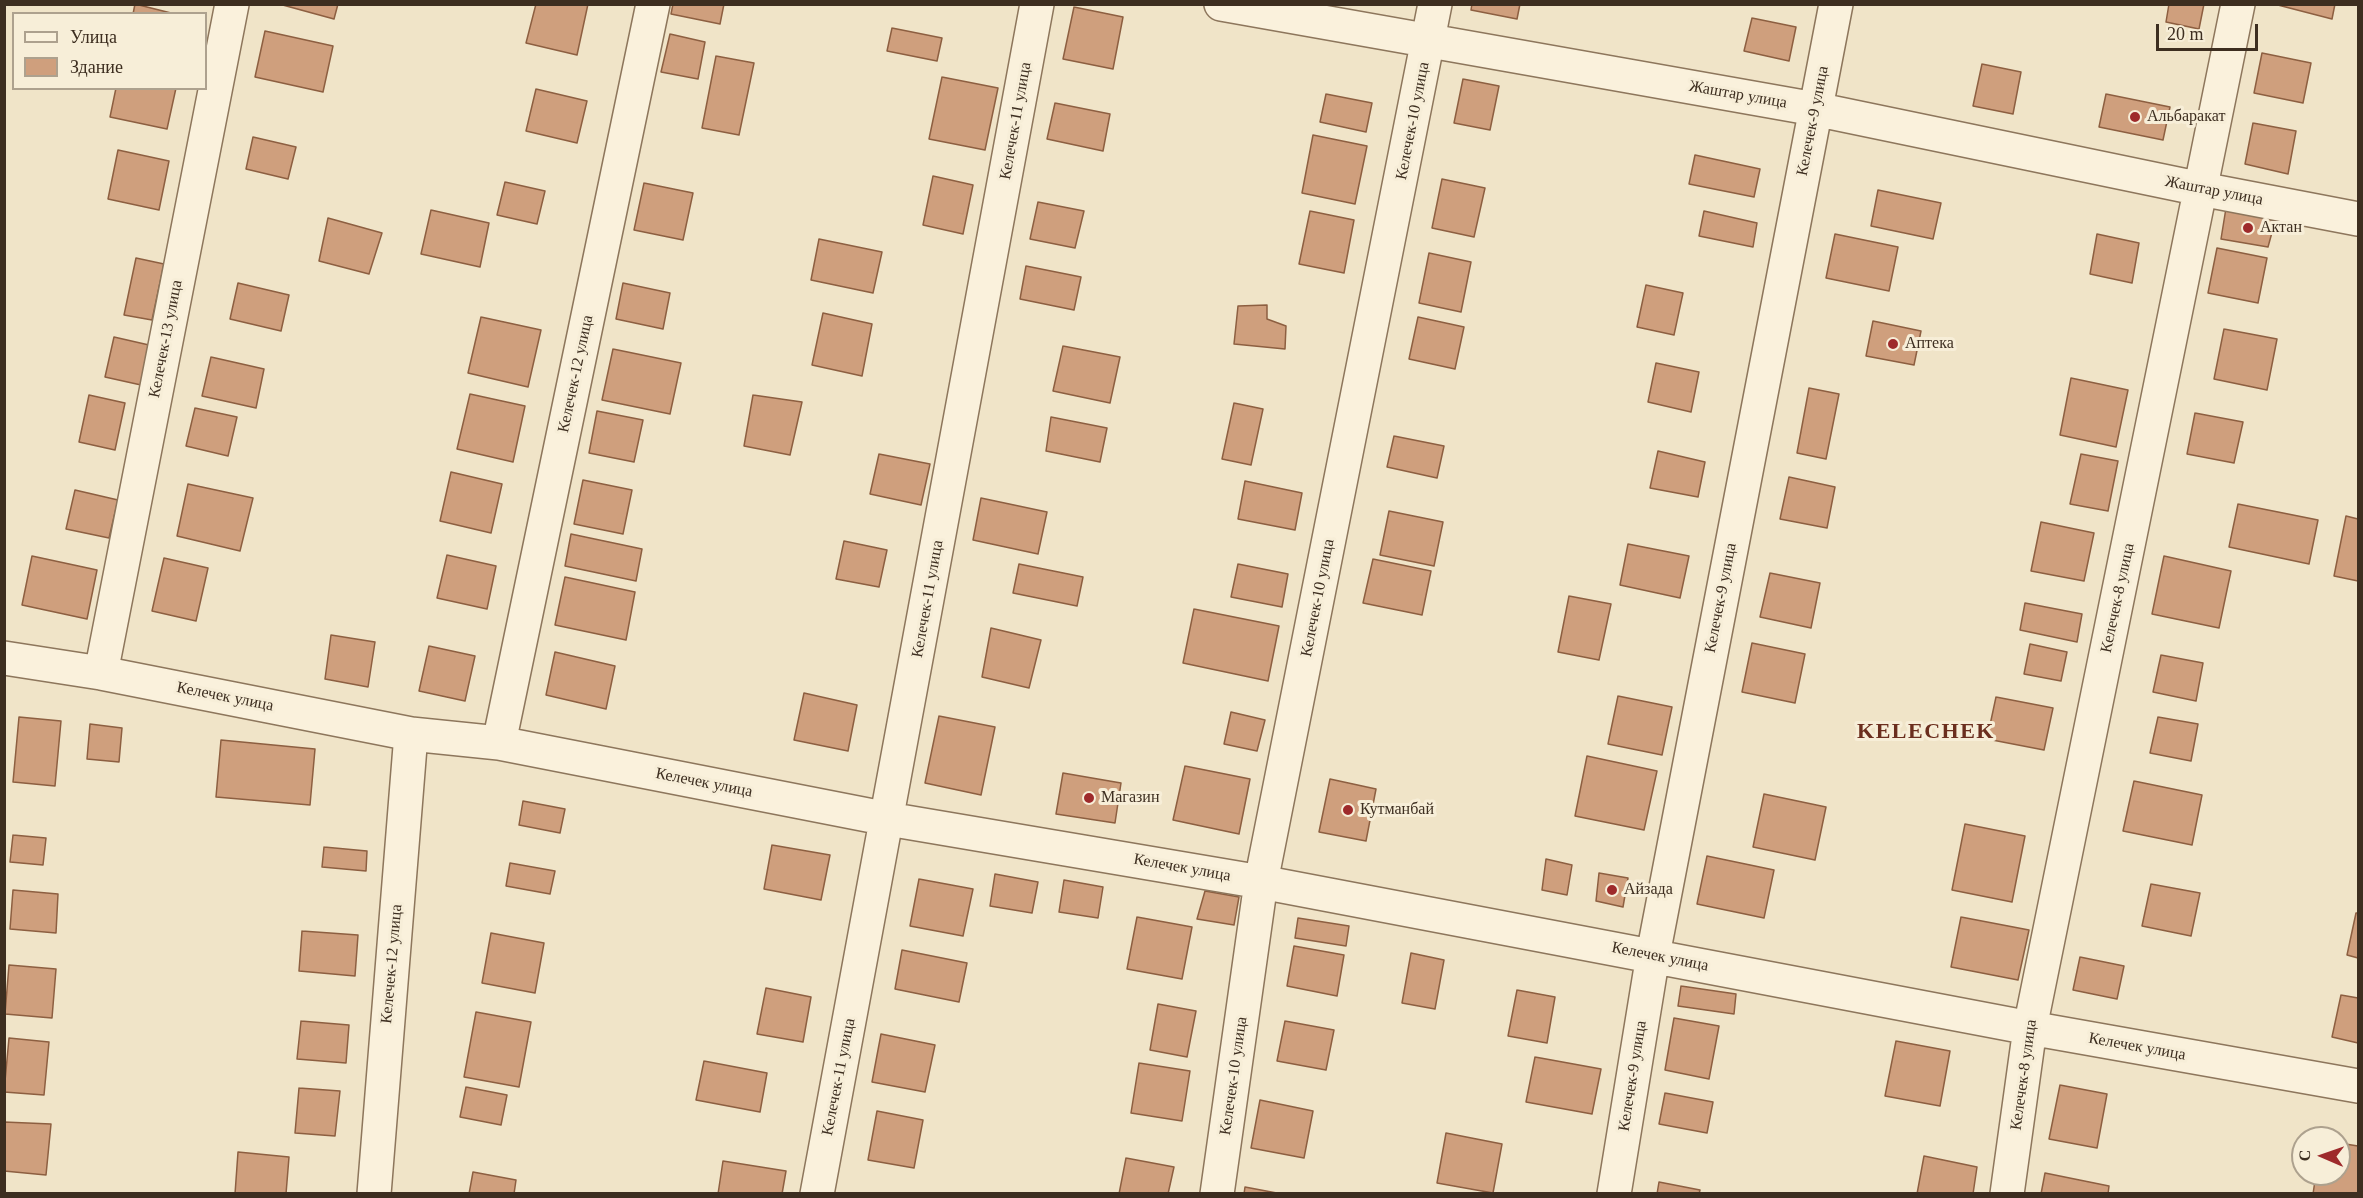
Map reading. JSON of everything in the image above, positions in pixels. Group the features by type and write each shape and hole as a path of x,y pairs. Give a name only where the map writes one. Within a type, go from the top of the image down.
{"street":[{"name":"Келечек-13 улица","path":"101,673 232,4"},
{"name":"Келечек-12 улица","path":"499,743 653,4"},
{"name":"Келечек-11 улица","path":"817,1194 1037,4"},
{"name":"Жаштар улица","path":"1221,4 1815,109 2358,219"},
{"name":"Келечек-10 улица","path":"1217,1194 1261,882 1435,4"},
{"name":"Келечек-9 улица","path":"1614,1194 1653,956 1836,4"},
{"name":"Келечек-8 улица","path":"2007,1194 2030,1028 2238,4"},
{"name":"Келечек улица","path":"4,658 101,673 411,734 499,743 888,819 1261,882 2030,1028 2358,1086"},
{"name":"Келечек-12 улица","path":"374,1194 411,734"}],"building":[{"path":"135,4 167,12 133,12"},
{"path":"279,4 338,4 334,19"},
{"path":"536,4 588,4 577,55 526,43"},
{"path":"673,4 724,4 720,24 671,14"},
{"path":"1472,4 1520,4 1517,19 1471,10"},
{"path":"2169,4 2204,4 2199,29 2166,22"},
{"path":"2274,4 2335,4 2332,19"},
{"path":"1074,7 1123,17 1113,69 1063,59"},
{"path":"1752,18 1796,27 1789,61 1744,51"},
{"path":"892,28 942,38 937,61 887,51"},
{"path":"265,31 333,46 323,92 255,77"},
{"path":"670,34 705,42 698,79 661,72"},
{"path":"2262,53 2311,63 2303,103 2254,93"},
{"path":"716,56 754,63 739,135 702,128"},
{"path":"1982,64 2021,72 2013,114 1973,106"},
{"path":"942,77 998,88 985,150 929,139"},
{"path":"1463,79 1499,86 1490,130 1454,123"},
{"path":"536,89 587,101 577,143 526,131"},
{"path":"116,90 176,90 167,129 110,117"},
{"path":"1326,94 1372,103 1366,132 1320,122"},
{"name":"Альбаракат","path":"2106,94 2170,107 2163,140 2099,127"},
{"path":"1055,103 1110,114 1103,151 1047,139"},
{"path":"2253,123 2296,131 2288,174 2245,164"},
{"path":"1313,135 1367,146 1355,204 1302,193"},
{"path":"253,137 296,147 288,179 246,169"},
{"path":"118,150 169,161 159,210 108,199"},
{"path":"1695,155 1760,169 1754,197 1689,184"},
{"path":"933,176 973,185 963,234 923,225"},
{"path":"1442,179 1485,188 1474,237 1432,228"},
{"path":"505,182 545,191 537,224 497,215"},
{"path":"644,183 693,193 683,240 634,230"},
{"path":"1878,190 1941,203 1933,239 1871,226"},
{"path":"1038,202 1084,211 1075,248 1030,239"},
{"name":"Актан","path":"2226,208 2276,218 2268,247 2221,239"},
{"path":"431,210 489,223 480,267 421,254"},
{"path":"1310,211 1354,220 1344,273 1299,264"},
{"path":"1704,211 1757,223 1753,247 1699,236"},
{"path":"328,218 382,233 369,274 319,261"},
{"path":"1835,234 1898,247 1889,291 1826,278"},
{"path":"2097,234 2139,243 2132,283 2090,274"},
{"path":"819,239 882,252 873,293 811,280"},
{"path":"2217,248 2267,258 2258,303 2208,293"},
{"path":"1429,253 1471,262 1461,312 1419,303"},
{"path":"136,258 164,264 152,320 124,315"},
{"path":"1026,266 1081,277 1074,310 1020,299"},
{"path":"238,283 289,295 281,331 230,319"},
{"path":"623,283 670,293 663,329 616,319"},
{"path":"1646,285 1683,293 1674,335 1637,327"},
{"path":"1267,305 1267,319 1286,326 1285,349 1234,344 1238,306"},
{"path":"823,313 872,324 862,376 812,365"},
{"path":"481,317 541,330 528,387 468,373"},
{"path":"1418,317 1464,327 1455,369 1409,359"},
{"name":"Аптека","path":"1873,321 1921,331 1914,365 1866,356"},
{"path":"2224,329 2277,339 2267,390 2214,379"},
{"path":"114,337 149,345 141,385 105,377"},
{"path":"1063,346 1120,357 1110,403 1053,391"},
{"path":"613,349 681,363 670,414 602,400"},
{"path":"211,357 264,369 256,408 202,396"},
{"path":"1656,363 1699,372 1691,412 1648,402"},
{"path":"2071,378 2128,390 2116,447 2060,435"},
{"path":"1809,388 1839,394 1826,459 1797,453"},
{"path":"470,394 525,406 513,462 457,449"},
{"path":"89,395 125,403 115,450 79,442"},
{"path":"753,395 802,402 790,455 744,446"},
{"path":"1234,403 1263,409 1251,465 1222,459"},
{"path":"195,408 237,417 228,456 186,446"},
{"path":"597,411 643,420 634,462 589,453"},
{"path":"2195,413 2243,422 2234,463 2187,454"},
{"path":"1051,417 1107,428 1100,462 1046,451"},
{"path":"1394,436 1444,446 1437,478 1387,467"},
{"path":"1658,451 1705,462 1698,497 1650,488"},
{"path":"879,454 930,464 921,505 870,494"},
{"path":"2081,454 2118,461 2108,511 2070,504"},
{"path":"451,472 502,484 491,533 440,521"},
{"path":"1789,477 1835,487 1827,528 1780,519"},
{"path":"583,480 632,490 623,534 574,524"},
{"path":"1245,481 1302,493 1295,530 1238,519"},
{"path":"188,484 253,498 240,551 177,536"},
{"path":"75,490 118,500 109,538 66,529"},
{"path":"981,498 1047,512 1038,554 973,540"},
{"path":"2238,504 2318,520 2309,564 2229,547"},
{"path":"1389,511 1443,522 1434,566 1380,555"},
{"path":"2346,516 2358,519 2358,581 2334,576"},
{"path":"2041,522 2094,533 2084,581 2031,571"},
{"path":"571,534 642,549 636,581 565,566"},
{"path":"844,541 887,550 879,587 836,579"},
{"path":"1628,544 1689,556 1680,598 1620,585"},
{"path":"447,555 496,566 487,609 437,598"},
{"path":"32,556 97,570 87,619 22,605"},
{"path":"2164,556 2231,571 2219,628 2152,614"},
{"path":"164,558 208,568 196,621 152,611"},
{"path":"1373,559 1431,571 1422,615 1363,603"},
{"path":"1019,564 1083,577 1077,606 1013,593"},
{"path":"1238,564 1288,574 1282,607 1231,597"},
{"path":"1770,573 1820,583 1811,628 1760,617"},
{"path":"565,577 635,592 626,640 555,625"},
{"path":"1569,596 1611,604 1599,660 1558,652"},
{"path":"2025,603 2082,614 2077,642 2020,630"},
{"path":"1194,609 1279,626 1268,681 1183,663"},
{"path":"991,628 1041,640 1029,688 982,677"},
{"path":"331,635 375,642 368,687 325,679"},
{"path":"1752,643 1805,654 1795,703 1742,692"},
{"path":"2030,644 2067,652 2061,681 2024,674"},
{"path":"429,646 475,656 465,701 419,691"},
{"path":"555,652 615,666 606,709 546,695"},
{"path":"2161,655 2203,663 2196,701 2153,692"},
{"path":"804,693 857,705 848,751 794,740"},
{"path":"1618,696 1672,707 1662,755 1608,744"},
{"path":"1996,697 2053,708 2044,750 1987,739"},
{"path":"1231,712 1265,720 1257,751 1224,744"},
{"path":"939,716 995,727 981,795 925,783"},
{"path":"19,717 61,721 55,786 13,782"},
{"path":"2158,717 2198,724 2191,761 2150,753"},
{"path":"90,724 122,728 119,762 87,759"},
{"path":"221,740 315,749 310,805 216,797"},
{"path":"1587,756 1657,771 1644,830 1575,816"},
{"path":"1185,766 1250,779 1239,834 1173,820"},
{"name":"Магазин","path":"1063,773 1121,783 1115,823 1056,814"},
{"name":"Кутманбай","path":"1330,779 1376,789 1366,841 1319,832"},
{"path":"2134,781 2202,795 2192,845 2123,831"},
{"path":"1764,794 1826,807 1815,860 1753,847"},
{"path":"523,801 565,809 560,833 519,825"},
{"path":"1965,824 2025,836 2012,902 1952,890"},
{"path":"13,835 46,838 43,865 10,862"},
{"path":"772,845 830,855 821,900 764,889"},
{"path":"324,847 367,851 366,871 322,867"},
{"path":"1707,856 1774,870 1764,918 1697,904"},
{"path":"1546,859 1572,865 1567,895 1542,890"},
{"path":"510,863 555,871 550,894 506,886"},
{"name":"Айзада","path":"1599,873 1628,878 1623,907 1596,901"},
{"path":"995,874 1038,882 1032,913 990,906"},
{"path":"919,879 973,889 963,936 910,926"},
{"path":"1064,880 1103,887 1098,918 1059,912"},
{"path":"2151,884 2200,893 2191,936 2142,926"},
{"path":"13,890 58,894 56,933 10,929"},
{"path":"1205,891 1239,897 1234,925 1197,919"},
{"path":"2356,913 2358,913 2358,958 2347,955"},
{"path":"1137,917 1192,927 1182,979 1127,969"},
{"path":"1961,917 2029,930 2018,980 1951,967"},
{"path":"1298,918 1349,926 1346,946 1295,938"},
{"path":"302,931 358,935 355,976 299,971"},
{"path":"491,933 544,943 535,993 482,983"},
{"path":"1294,946 1344,955 1337,996 1287,986"},
{"path":"902,950 967,963 959,1002 895,989"},
{"path":"1411,953 1444,960 1435,1009 1402,1003"},
{"path":"2080,957 2124,966 2117,999 2073,990"},
{"path":"9,965 56,969 52,1018 5,1014"},
{"path":"1681,986 1736,994 1734,1014 1678,1006"},
{"path":"766,988 811,997 803,1042 757,1034"},
{"path":"1517,990 1555,997 1547,1043 1508,1036"},
{"path":"2341,995 2358,998 2358,1043 2332,1037"},
{"path":"1158,1004 1196,1011 1187,1057 1150,1050"},
{"path":"476,1012 531,1022 519,1087 464,1077"},
{"path":"1674,1018 1719,1026 1709,1079 1665,1070"},
{"path":"301,1021 349,1025 346,1063 297,1059"},
{"path":"1285,1021 1334,1030 1326,1070 1277,1061"},
{"path":"881,1034 935,1045 925,1092 872,1082"},
{"path":"9,1038 49,1042 44,1095 4,1092"},
{"path":"1896,1041 1950,1051 1940,1106 1885,1096"},
{"path":"1535,1057 1601,1069 1592,1114 1526,1102"},
{"path":"704,1061 767,1073 760,1112 696,1100"},
{"path":"1139,1063 1190,1071 1182,1121 1131,1113"},
{"path":"2060,1085 2107,1094 2097,1148 2049,1139"},
{"path":"466,1087 507,1095 501,1125 460,1117"},
{"path":"299,1088 340,1091 335,1136 295,1133"},
{"path":"1665,1093 1713,1102 1707,1133 1659,1124"},
{"path":"1260,1100 1313,1111 1304,1158 1251,1148"},
{"path":"877,1111 923,1120 914,1168 868,1160"},
{"path":"4,1122 51,1124 46,1175 4,1171"},
{"path":"1446,1133 1502,1144 1493,1193 1437,1183"},
{"path":"2351,1145 2358,1146 2358,1194 2313,1194 2314,1186 2351,1186"},
{"path":"238,1152 289,1157 286,1194 235,1194"},
{"path":"1924,1156 1977,1167 1973,1194 1917,1194"},
{"path":"1126,1158 1174,1167 1168,1194 1119,1194"},
{"path":"723,1161 786,1171 782,1194 718,1194"},
{"path":"473,1172 516,1180 514,1194 469,1194"},
{"path":"2045,1173 2109,1186 2108,1194 2041,1194"},
{"path":"1659,1182 1700,1190 1699,1194 1657,1194"},
{"path":"1245,1187 1282,1194 1244,1194"}],"place":[{"name":"Альбаракат","path":"2135,117"},
{"name":"Актан","path":"2248,228"},
{"name":"Аптека","path":"1893,344"},
{"name":"Магазин","path":"1089,798"},
{"name":"Кутманбай","path":"1348,810"},
{"name":"Айзада","path":"1612,890"}],"district":[{"name":"KELECHEK","path":"1926,732"}]}
